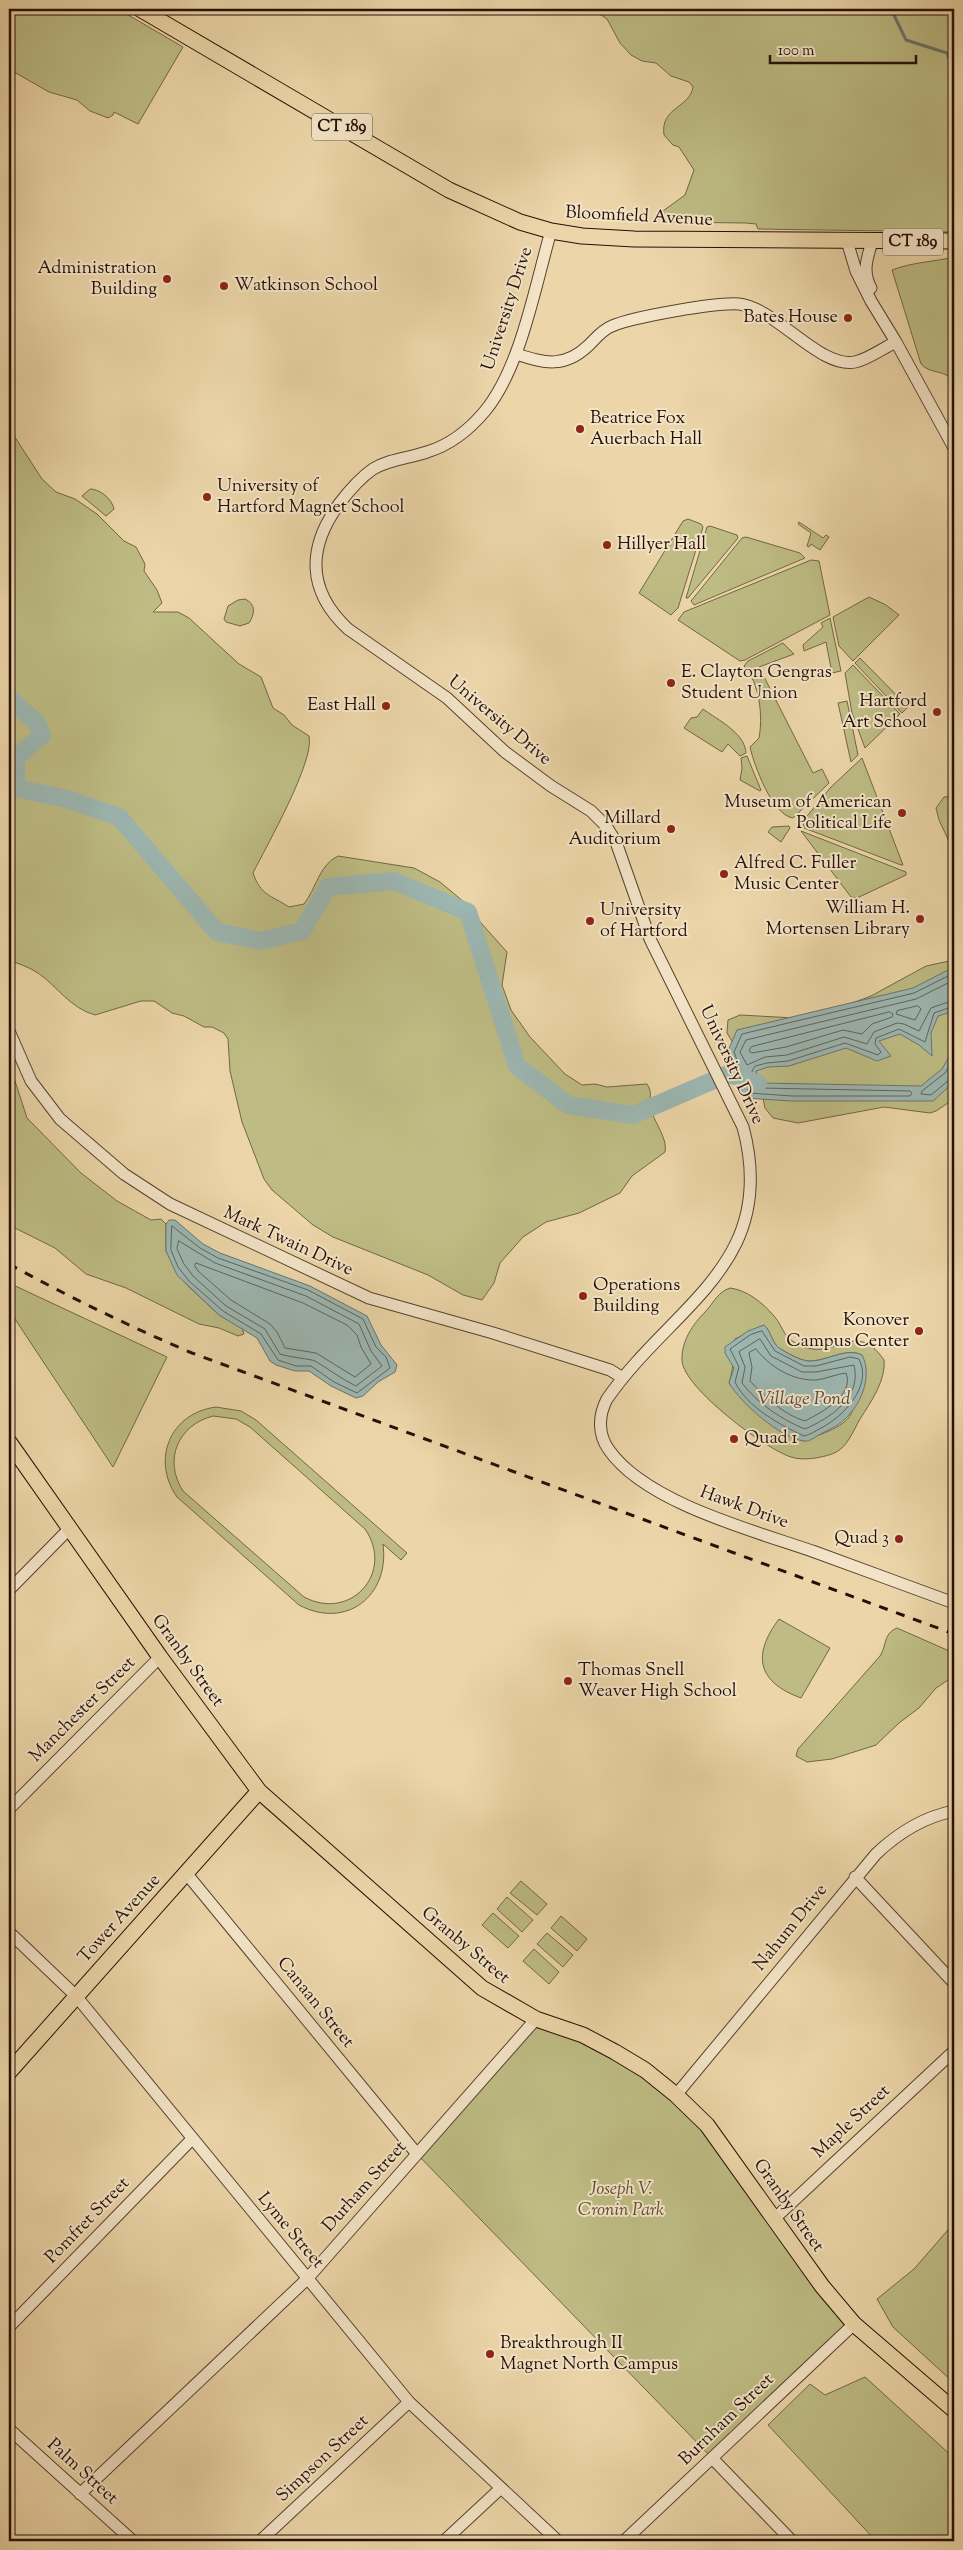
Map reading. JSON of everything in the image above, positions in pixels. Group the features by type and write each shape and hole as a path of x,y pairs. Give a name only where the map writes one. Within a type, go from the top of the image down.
{"main road":[{"name":"Bloomfield Avenue","path":"150,11 449,190 515,220 551,231 628,239 872,242 954,241"},
{"name":"Granby Street","path":"9,1442 160,1657 259,1791 482,1988 536,2019 583,2035 615,2052 645,2070 676,2095 718,2139 822,2286 854,2324 954,2410"},
{"name":"Tower Avenue","path":"9,2072 259,1791"}],"street":[{"name":"University Drive","path":"551,231 516,354 494,400 466,431 428,452 379,466 366,474 349,492 328,521 320,538 316,562 319,586 333,615 348,629 447,698 505,752 602,821 616,842 650,939 743,1127 749,1155 750,1195 743,1226 731,1255 719,1274 623,1378"},
{"path":"848,241 856,271 954,448"},
{"path":"872,242 865,262 866,280 876,298 878,311"},
{"path":"516,354 545,362 564,361 577,356 598,335 612,326 691,310 736,304 760,311 824,354 840,361 862,360 896,342"},
{"name":"Mark Twain Drive","path":"9,1031 28,1075 42,1098 60,1119 124,1174 170,1204 369,1298 514,1339 610,1370 623,1378"},
{"name":"Hawk Drive","path":"623,1378 604,1405 600,1419 602,1433 608,1450 652,1487 696,1510 954,1604"},
{"path":"9,1590 70,1528"},
{"name":"Manchester Street","path":"9,1809 160,1657"},
{"name":"Nahum Drive","path":"676,2095 876,1854 899,1834 927,1819 954,1811"},
{"name":"Canaan Street","path":"186,1873 417,2154"},
{"path":"855,1877 954,1983"},
{"name":"Lyme Street","path":"9,1932 76,1996 409,2402 558,2541"},
{"name":"Durham Street","path":"80,2494 307,2279 536,2019"},
{"name":"Maple Street","path":"774,2219 954,2051"},
{"name":"Pomfret Street","path":"9,2327 192,2139"},
{"name":"Burnham Street","path":"624,2541 854,2324"},
{"name":"Simpson Street","path":"260,2541 409,2402"},
{"name":"Palm Street","path":"9,2429 133,2541"},
{"path":"712,2459 792,2541"},
{"path":"444,2541 501,2488"}],"green space":[{"path":"9,9 118,9 183,47 138,124 114,112 108,118 90,111 77,100 49,92 9,69"},
{"path":"592,9 954,9 954,232 758,229 756,224 746,223 665,222 661,217 663,211 685,195 694,170 679,147 673,145 664,135 664,126 666,119 671,113 691,94 693,87 689,82 671,76 656,63 642,61 631,55 620,43 607,19"},
{"path":"954,257 954,382 947,375 929,370 921,364 892,270 908,265"},
{"path":"9,428 42,479 56,492 75,499 97,514 124,541 136,547 145,564 144,571 157,590 162,603 153,612 178,612 189,618 239,664 261,677 273,708 284,715 292,725 309,736 309,748 305,764 278,825 253,873 263,891 289,907 304,904 326,865 338,856 414,868 440,882 470,907 481,923 507,952 502,985 511,1010 530,1037 565,1074 582,1085 595,1084 607,1087 647,1084 649,1087 651,1109 664,1140 665,1152 632,1176 620,1193 579,1213 546,1222 523,1237 500,1263 494,1283 482,1300 463,1295 428,1275 333,1237 313,1225 272,1190 264,1179 242,1122 230,1071 228,1039 224,1033 212,1027 204,1027 184,1016 172,1013 154,1001 141,1001 95,1015 86,1012 71,1002 38,973 9,960"},
{"path":"90,489 101,493 113,505 114,509 106,516 82,496"},
{"path":"688,519 701,524 703,527 678,608 671,615 639,593 683,521"},
{"path":"799,522 823,538 826,535 829,537 820,550 811,544 809,547 807,546 811,533 798,524"},
{"path":"710,526 737,535 738,538 688,598 686,598 707,527"},
{"path":"746,537 800,553 805,558 694,605 691,601 742,538"},
{"path":"811,560 819,561 830,615 745,660 740,661 678,620 684,612"},
{"path":"869,597 886,605 899,615 853,661 839,646 833,617"},
{"path":"245,599 253,606 249,623 240,626 226,622 224,619 228,606 238,600"},
{"path":"830,618 841,671 832,673 826,642 804,651 803,645 823,627 821,623"},
{"path":"783,643 794,654 759,667 813,773 822,769 829,783 793,818 785,815 771,799 752,755 750,747 759,738 761,720 759,700 754,681 744,666 748,661"},
{"path":"860,658 908,707 902,713 855,663"},
{"path":"853,665 900,714 865,748 852,713 845,673"},
{"path":"847,701 858,755 851,762 838,703"},
{"path":"703,709 736,733 741,739 746,753 740,756 728,744 722,752 684,728 691,718 697,717"},
{"path":"747,756 760,791 740,780 741,758"},
{"path":"862,758 903,865 804,828 803,821 831,787"},
{"path":"954,796 954,852 939,820 936,808 944,797"},
{"path":"789,826 790,828 781,842 768,832 772,827"},
{"path":"801,831 906,872 906,875 857,898 851,897"},
{"path":"954,960 954,1099 930,1113 884,1107 798,1123 773,1118 765,1108 761,1088 727,1033 728,1020 740,1015 795,1018 828,1012 871,996 926,966"},
{"path":"9,1073 15,1081 27,1118 81,1173 117,1201 151,1220 161,1219 166,1224 166,1251 186,1284 219,1315 242,1328 244,1334 238,1336 219,1328 199,1324 126,1288 86,1274 55,1248 9,1225"},
{"path":"9,1283 167,1357 113,1467 9,1310"},
{"path":"730,1288 742,1291 765,1306 778,1321 787,1336 802,1346 825,1349 854,1341 864,1342 874,1348 884,1360 883,1375 877,1391 849,1439 837,1452 822,1457 806,1459 791,1457 779,1452 728,1416 696,1386 686,1373 682,1354 689,1333 716,1298","holes":["764,1325 779,1348 804,1360 815,1361 849,1353 862,1355 853,1409 842,1424 803,1441 781,1430 762,1416 729,1383 733,1367 735,1339"]},
{"path":"216,1407 241,1411 256,1420 407,1553 401,1560 383,1544 383,1563 379,1579 372,1593 361,1603 348,1610 333,1613 316,1612 299,1605 177,1497 169,1483 166,1454 170,1440 177,1428 187,1418 200,1411","holes":["213,1416 236,1419 250,1427 365,1529 373,1545 375,1561 371,1576 363,1588 352,1598 338,1603 321,1603 304,1597 183,1491 174,1467 177,1445 183,1436 191,1427"]},
{"path":"779,1619 830,1648 801,1698 775,1684 763,1666 762,1656 765,1644 770,1632"},
{"path":"897,1628 947,1650 954,1651 954,1676 936,1688 919,1708 899,1723 876,1745 832,1759 807,1762 796,1756 798,1749 880,1656 889,1633"},
{"path":"521,1881 547,1904 537,1915 510,1893"},
{"path":"507,1897 533,1920 522,1932 497,1909"},
{"path":"493,1913 519,1936 508,1948 482,1925"},
{"path":"561,1916 587,1939 577,1951 551,1928"},
{"path":"547,1933 573,1955 563,1967 537,1944"},
{"path":"534,1949 559,1972 549,1984 523,1961"},
{"name":"Joseph V. Cronin Park","path":"536,2019 557,2026 676,2095 854,2324 713,2459 417,2154"},
{"path":"954,2223 954,2383 893,2327 877,2299 914,2269"},
{"path":"865,2377 954,2458 954,2541 876,2541 768,2425 810,2384 825,2395"}],"water":[{"path":"954,967 954,1011 938,1016 931,1033 932,1056 919,1045 900,1034 879,1041 891,1056 877,1061 846,1048 789,1066 768,1067 756,1071 760,1083 921,1086 942,1069 954,1048 954,1082 933,1101 792,1101 744,1098 728,1051 737,1030 913,988"},
{"path":"169,1220 175,1220 203,1244 220,1253 310,1286 367,1316 381,1345 397,1365 395,1372 378,1382 363,1396 356,1398 331,1386 309,1371 295,1371 270,1361 257,1338 219,1315 177,1275 166,1251 166,1224"},
{"name":"Village Pond","path":"764,1325 779,1348 801,1359 815,1361 849,1353 862,1355 865,1363 866,1381 856,1406 836,1426 808,1441 794,1438 773,1427 742,1400 729,1383 734,1368 725,1353 725,1347 748,1331"}],"waterway":[{"path":"891,9 906,40 947,53 952,69 954,98"},
{"path":"954,328 954,337"},
{"path":"9,698 37,723 42,735 16,758 16,788 67,799 119,817 217,932 261,941 302,931 328,887 394,881 468,912 517,1066 568,1105 633,1115 728,1074 758,1083"}],"railway":[{"path":"9,1264 99,1311 192,1353 954,1634"}],"place":[{"name":"Administration Building","path":"167,279"},
{"name":"Watkinson School","path":"224,286"},
{"name":"Bates House","path":"848,318"},
{"name":"Beatrice Fox Auerbach Hall","path":"580,429"},
{"name":"University of Hartford Magnet School","path":"207,497"},
{"name":"Hillyer Hall","path":"607,545"},
{"name":"E. Clayton Gengras Student Union","path":"671,683"},
{"name":"East Hall","path":"386,706"},
{"name":"Hartford Art School","path":"937,712"},
{"name":"Museum of American Political Life","path":"902,813"},
{"name":"Millard Auditorium","path":"671,829"},
{"name":"Alfred C. Fuller Music Center","path":"724,874"},
{"name":"William H. Mortensen Library","path":"920,919"},
{"name":"University of Hartford","path":"590,921"},
{"name":"Operations Building","path":"583,1296"},
{"name":"Konover Campus Center","path":"919,1331"},
{"name":"Quad 1","path":"734,1439"},
{"name":"Quad 3","path":"899,1539"},
{"name":"Thomas Snell Weaver High School","path":"568,1681"},
{"name":"Breakthrough II Magnet North Campus","path":"490,2354"}]}
